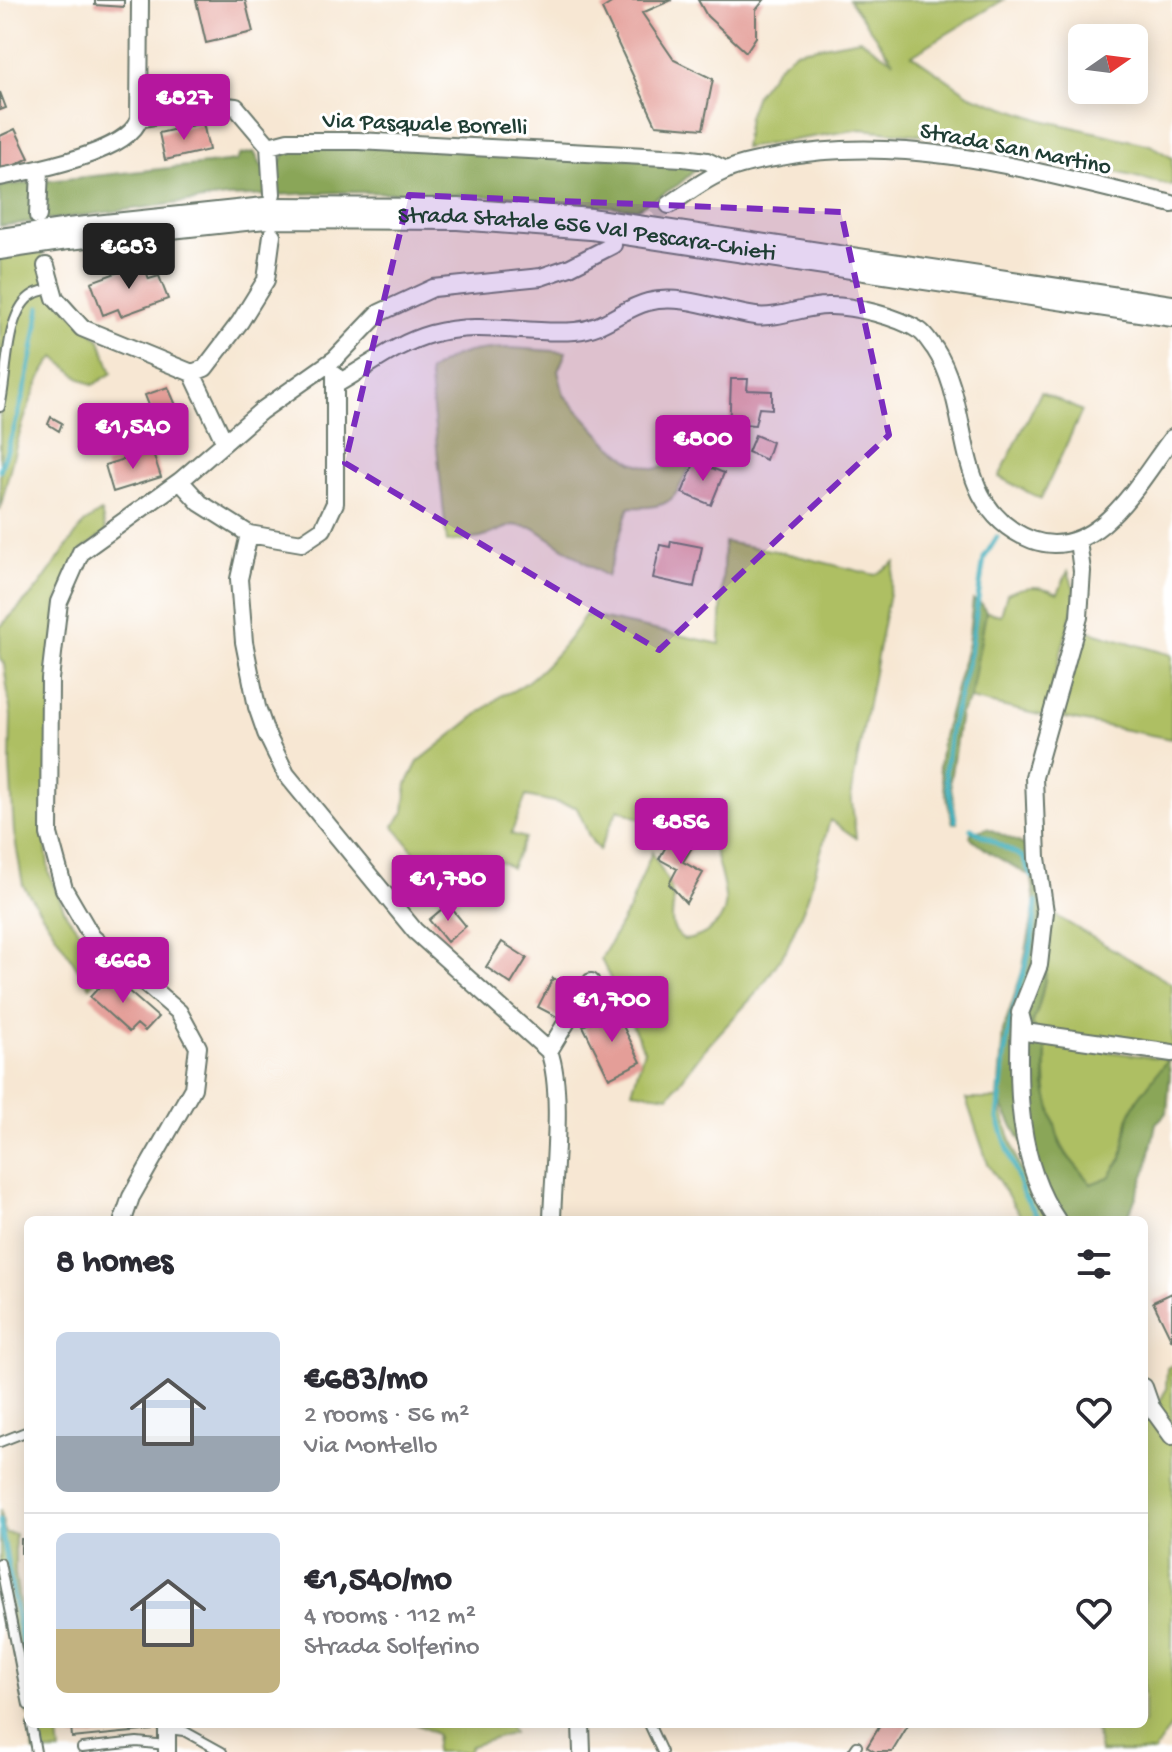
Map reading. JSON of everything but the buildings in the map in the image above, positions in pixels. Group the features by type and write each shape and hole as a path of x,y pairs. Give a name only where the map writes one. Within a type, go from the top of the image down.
{"highway":[{"name":"Strada Statale 656 Val Pescara-Chieti","path":"0,244 265,213 458,214 591,224 1172,311"}],"street":[{"path":"0,177 40,170 122,140 137,128 140,0"},
{"path":"139,119 216,105 236,107 269,146 272,194"},
{"name":"Via Pasquale Borrelli","path":"269,146 288,141 358,141 683,158 707,161 726,170"},
{"name":"Strada San Martino","path":"669,205 726,170 762,160 839,149 923,152 1042,173 1172,204"},
{"path":"38,216 40,170"},
{"path":"192,373 205,368 240,322 266,280 272,235"},
{"path":"124,1216 131,1197 193,1088 198,1047 179,1012 92,937 64,889 49,834 50,679 59,602 81,552 180,481 261,411 335,359 379,313 433,288 541,277 570,267 613,245"},
{"path":"46,266 55,298 82,328 192,373 224,441"},
{"path":"335,385 399,345 430,334 463,326 573,331 597,328 648,302 677,301 759,316 828,306 899,318 924,333 943,362 971,474 984,502 1014,533 1046,544 1078,541 1102,527 1172,438"},
{"path":"180,481 200,503 249,534 302,543 323,529 335,503 335,359"},
{"path":"249,534 239,579 244,642 257,707 266,733 286,774 415,931 549,1051 554,1065 556,1094 552,1216"},
{"path":"1054,1216 1045,1203 1023,1133 1017,1074 1020,1013 1039,965 1045,912 1037,858 1034,777 1079,617 1082,571 1078,541"},
{"path":"549,1051 591,982"},
{"path":"1020,1013 1025,1032 1172,1053"},
{"path":"1148,1398 1172,1436"},
{"path":"581,1728 582,1752"}],"lane":[{"path":"0,255 68,234"},
{"path":"0,407 15,318 22,304 34,294 52,288"},
{"path":"0,1442 24,1433"},
{"path":"0,1563 24,1685"},
{"path":"32,1728 36,1752"},
{"path":"651,1728 662,1752"},
{"path":"82,1748 167,1738 184,1731 222,1752"}],"highlighted area":[{"path":"409,195 841,212 889,435 659,650 345,463"}],"green space":[{"path":"849,0 1003,0 912,55 970,95 1042,120 1150,145 1172,158 1172,186 995,142 861,129 744,148 748,117 756,95 778,66 796,51 860,39 893,61"},
{"path":"288,142 705,162 678,185 637,209 460,194 347,192 227,197 0,226 0,186 236,161 240,155 254,152 262,167 282,160"},
{"path":"41,247 50,293 100,340 112,373 93,385 55,357 46,369 29,407 0,510 0,258"},
{"path":"511,348 566,352 558,371 564,395 608,443 632,462 655,469 693,460 672,498 656,506 629,507 607,577 534,528 513,525 481,538 447,542 429,372 467,352"},
{"path":"1041,392 1082,411 1041,499 999,477"},
{"path":"101,512 106,532 80,552 57,602 44,828 49,873 66,914 107,967 90,987 23,885 14,833 11,716 4,664 0,659 0,627 37,589 84,523"},
{"path":"724,542 781,552 875,575 895,562 851,793 856,838 830,820 807,900 786,950 760,989 704,1050 669,1096 632,1091 644,1050 601,959 629,909 652,852 671,888 672,923 678,934 684,940 695,938 718,922 725,909 725,895 715,853 706,837 668,816 662,828 618,809 599,850 576,807 526,796 511,834 525,838 511,868 488,857 480,857 440,877 425,866 394,826 404,812 407,784 418,762 502,695 537,673 570,638 585,615 720,644"},
{"path":"1068,571 1075,601 1044,716 970,699 986,612 1001,615 1007,594 1020,589 1038,587 1058,593"},
{"path":"973,600 982,604 986,612 970,699 960,713 950,781 957,823 953,823 939,768 942,740 968,643"},
{"path":"1079,628 1172,655 1171,739 1055,716"},
{"path":"987,828 1029,847 1048,900 1051,928 1048,963 1032,1024 1046,1044 1045,1086 1061,1148 1091,1184 1109,1177 1122,1158 1128,1120 1137,1100 1168,1059 1167,1113 1156,1123 1147,1168 1129,1216 1062,1216 998,1099 1003,1031 1022,972 1035,905 1032,877 990,853 970,837 971,833"},
{"path":"1049,904 1058,917 1172,984 1172,1050 1037,1031 1032,1024 1045,980"},
{"path":"1046,1044 1168,1059 1137,1100 1128,1120 1122,1158 1109,1177 1091,1184 1066,1152 1058,1136 1048,1102"},
{"path":"966,1099 998,1099 1019,1167 1046,1216 1020,1216 988,1164"},
{"path":"1172,1365 1172,1426 1157,1406 1166,1390 1167,1368"},
{"path":"1148,1406 1172,1443 1172,1725 1154,1752 1100,1752 1096,1728 1148,1728"},
{"path":"0,1510 5,1533 15,1534 15,1574 24,1634 24,1697 0,1575"},
{"path":"30,1728 57,1728 60,1752 34,1752"},
{"path":"424,1728 511,1728 513,1733 471,1746 468,1752 435,1752 437,1734"}],"waterway":[{"path":"0,470 24,390 40,307"},
{"path":"955,821 945,773 950,730 970,653 984,558 997,537"},
{"path":"971,829 1022,857 1032,877"},
{"path":"1036,902 1032,941 1004,1057 998,1119 1023,1194 1037,1216"},
{"path":"0,1521 24,1656"},
{"path":"37,1728 42,1752"}],"tunnel":[{"path":"635,230 669,205"}]}
